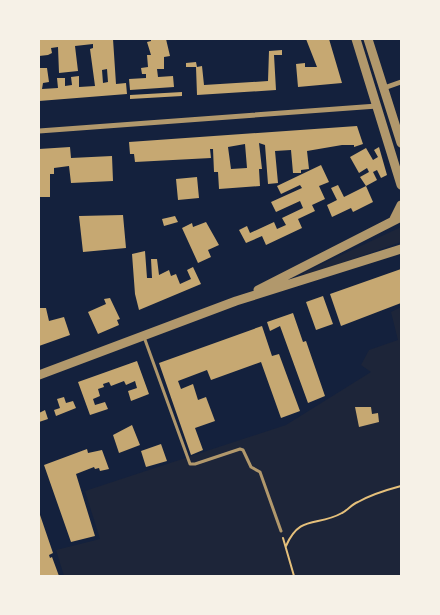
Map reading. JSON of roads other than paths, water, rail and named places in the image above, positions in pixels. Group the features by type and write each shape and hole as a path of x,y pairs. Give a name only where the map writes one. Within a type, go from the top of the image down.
{"street":[{"path":"356,39 401,186"},
{"path":"368,39 401,143"},
{"path":"384,88 401,82"},
{"path":"39,131 377,106"},
{"path":"392,222 401,205"},
{"path":"236,302 401,216"},
{"path":"39,375 236,302 401,249"}],"lane":[{"path":"144,336 190,464 240,449 243,450 252,467 260,472 281,531"}]}
